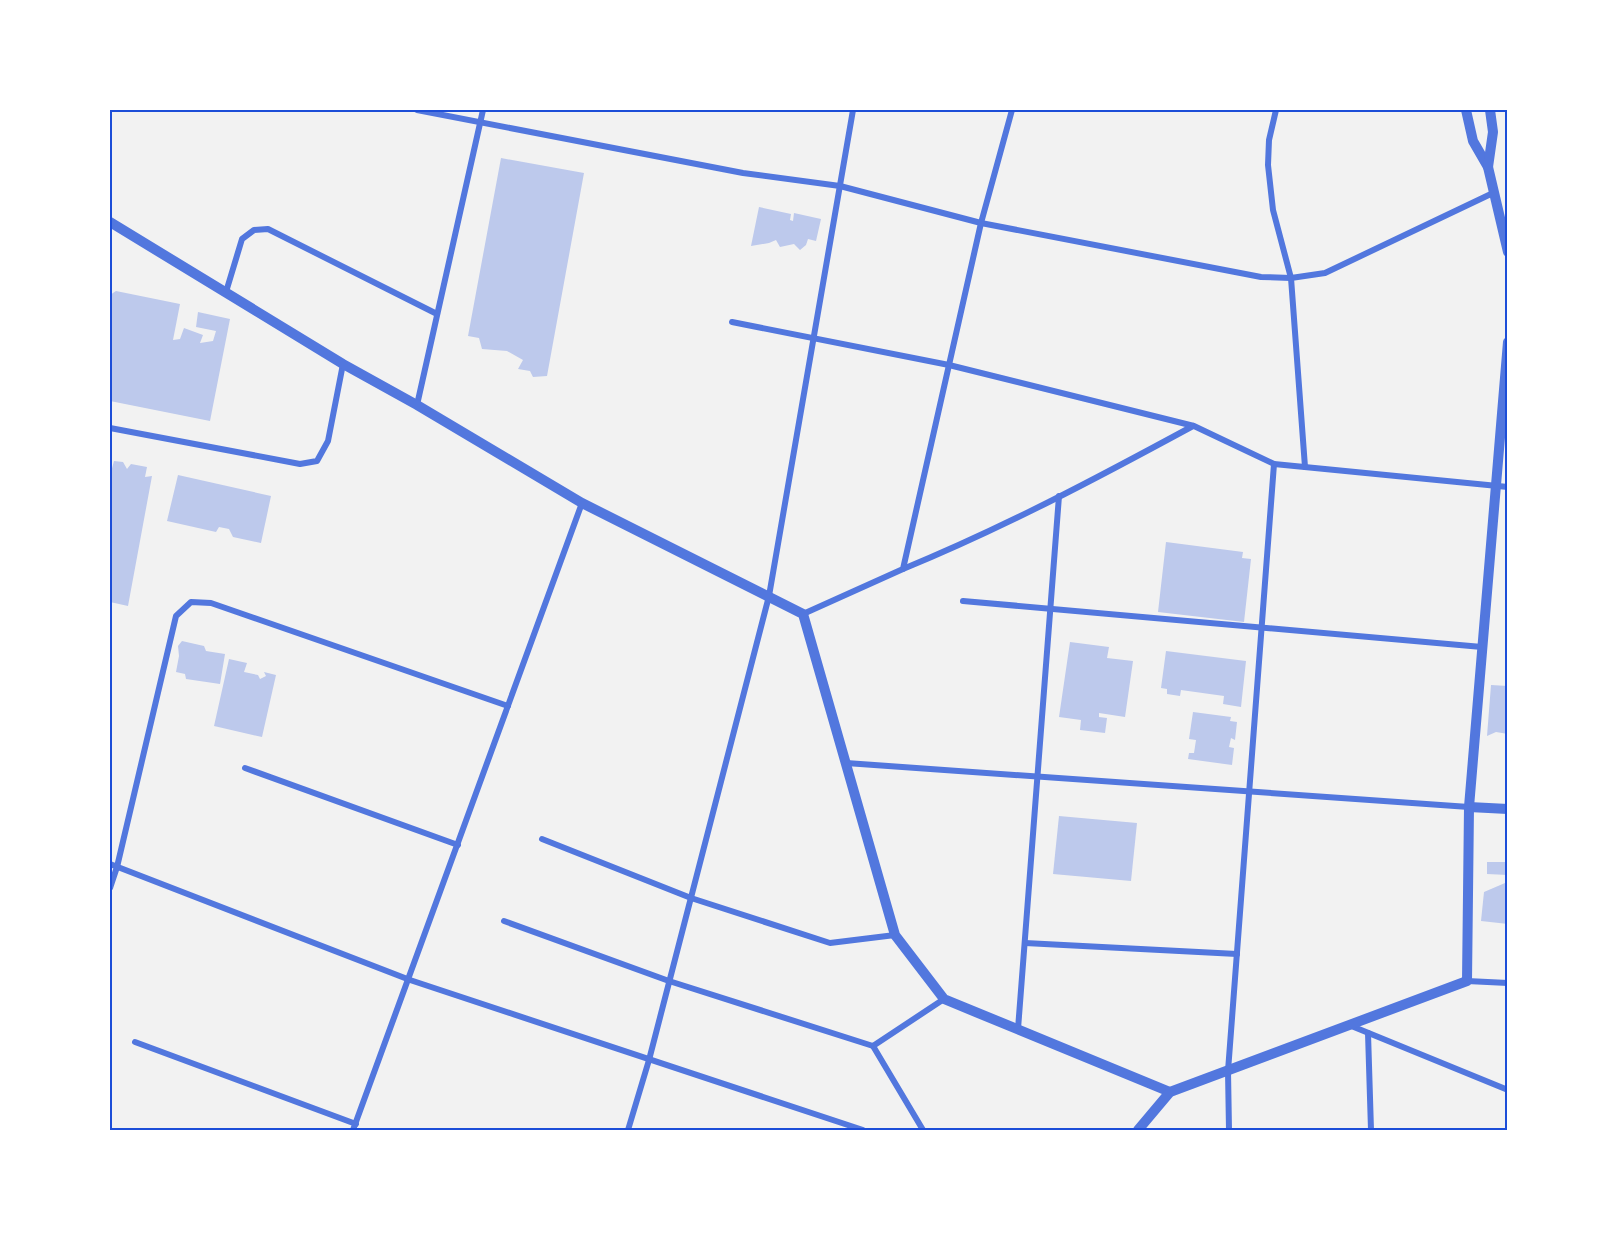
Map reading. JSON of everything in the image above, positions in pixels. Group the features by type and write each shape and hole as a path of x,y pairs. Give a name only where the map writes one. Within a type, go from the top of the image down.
{"street":[{"path":"417,110 743,173 840,186 981,223 1261,277 1291,278 1325,273 1493,192"},
{"path":"417,405 483,110"},
{"path":"628,1131 649,1060 769,596 853,110"},
{"path":"903,569 981,223 1012,110"},
{"path":"1276,110 1269,140 1268,165 1280,244 1291,278 1305,467"},
{"path":"1467,110 1473,141 1488,167 1508,252"},
{"path":"1488,167 1494,132 1490,110"},
{"path":"110,222 343,364 582,503 803,614 895,935 944,999 1170,1092"},
{"path":"226,292 242,239 254,230 267,229 438,314"},
{"path":"732,322 949,365 1194,426 1274,464 1508,487"},
{"path":"1467,981 1469,807 1494,486 1508,342"},
{"path":"110,428 300,464 317,461 328,441 343,364"},
{"path":"803,614 963,545 1194,426"},
{"path":"1229,1131 1228,1071 1274,464"},
{"path":"1018,1029 1059,496"},
{"path":"135,1042 355,1127 582,503"},
{"path":"963,601 1482,647"},
{"path":"110,888 117,867 176,616 192,602 211,603 508,706"},
{"path":"846,763 1508,809"},
{"path":"245,768 458,845"},
{"path":"542,839 691,898 830,943 895,935"},
{"path":"110,864 410,980 862,1131"},
{"path":"504,921 669,981 873,1046 923,1131"},
{"path":"1025,943 1237,954"},
{"path":"1138,1131 1170,1092 1467,981 1508,983"},
{"path":"873,1046 944,999"},
{"path":"1349,1025 1508,1090"},
{"path":"1368,1033 1371,1131"}],"building":[{"path":"501,158 584,173 547,376 533,377 530,371 518,369 523,360 507,351 482,349 479,338 468,336"},
{"path":"759,207 791,214 790,220 793,221 794,213 821,219 816,241 808,239 806,245 800,250 794,244 780,247 776,240 751,246"},
{"path":"116,291 180,304 173,340 180,339 184,328 203,335 200,343 213,341 216,331 196,327 198,312 230,319 210,421 110,401 110,295"},
{"path":"114,461 123,462 127,469 131,464 147,467 145,477 152,476 128,606 110,602 110,471"},
{"path":"178,475 271,496 261,543 233,537 229,529 219,527 216,532 167,521"},
{"path":"1166,542 1243,552 1242,558 1251,559 1244,622 1158,612"},
{"path":"182,641 204,646 206,651 225,654 220,684 186,679 185,674 176,672 178,646"},
{"path":"1070,642 1109,647 1107,658 1133,661 1125,717 1099,713 1099,717 1107,718 1105,733 1080,730 1081,720 1059,717"},
{"path":"1166,651 1246,661 1241,707 1223,704 1224,696 1181,690 1180,696 1167,694 1167,689 1161,688"},
{"path":"229,659 247,663 244,672 258,675 260,679 266,676 264,672 276,675 262,737 214,726"},
{"path":"1491,685 1508,686 1508,734 1496,732 1487,736"},
{"path":"1193,712 1231,717 1230,721 1237,722 1235,740 1231,738 1229,747 1234,748 1232,765 1188,759 1189,753 1194,753 1196,740 1189,739"},
{"path":"1059,816 1137,823 1131,881 1053,874"},
{"path":"1487,862 1508,862 1508,875 1487,874"},
{"path":"1507,877 1508,895 1505,900 1508,905 1508,924 1481,921 1484,892 1505,883"}]}
